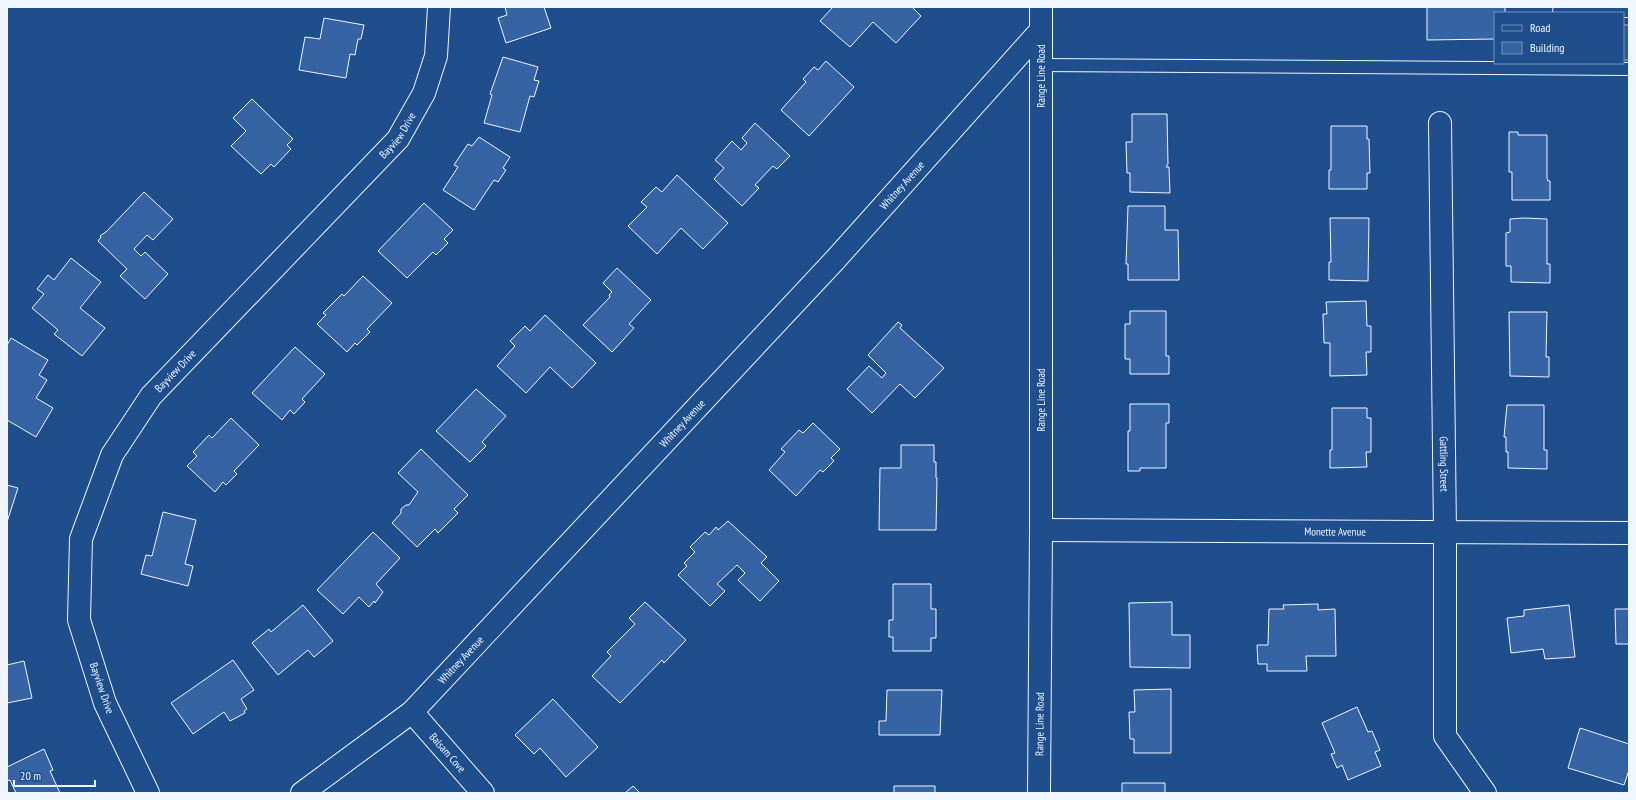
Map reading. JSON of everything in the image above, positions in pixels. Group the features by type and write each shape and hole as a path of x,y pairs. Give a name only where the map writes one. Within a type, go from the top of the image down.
{"street":[{"name":"Bayview Drive","path":"148,793 105,703 79,620 81,539 86,525 112,455 151,396 398,139 424,94 436,56 439,7"},
{"name":"Range Line Road","path":"1039,793 1042,530 1041,7"},
{"name":"Whitney Avenue","path":"302,793 412,712 835,260 1041,30"},
{"name":"Gattling Street","path":"1440,123 1445,532 1445,736 1485,793"},
{"name":"Monette Avenue","path":"1042,530 1629,533"},
{"name":"Balsam Cove","path":"412,712 483,793"}],"lane":[{"path":"1559,10 1629,11"},
{"path":"1041,65 1559,66 1629,69"}],"shaded area":[{"path":"1624,25 1629,25 1629,60 1624,60"}],"building":[{"path":"505,7 544,7 551,28 506,43 498,18 507,15"},
{"path":"833,7 912,7 921,16 896,43 873,22 850,47 820,21"},
{"path":"1427,7 1505,7 1505,12 1494,12 1494,39 1427,40"},
{"path":"324,18 364,25 361,39 358,39 355,55 350,54 346,78 299,70 305,37 320,39"},
{"path":"503,57 538,67 534,80 539,81 534,97 530,96 520,132 484,123 492,95 490,94"},
{"path":"826,61 854,87 809,136 781,110 806,82 803,79 814,67 818,70"},
{"path":"252,99 293,139 287,145 291,149 274,167 271,164 261,174 231,146 246,131 233,118"},
{"path":"1132,114 1167,114 1168,164 1166,167 1169,167 1170,193 1130,192 1130,173 1127,173 1126,142 1132,142"},
{"path":"755,123 790,156 777,169 773,166 755,185 759,188 742,206 714,179 724,168 715,160 732,141 741,150 747,143 742,138"},
{"path":"1331,126 1367,126 1370,173 1367,173 1367,189 1329,189 1329,170 1331,170"},
{"path":"1509,132 1518,132 1518,135 1547,135 1547,178 1548,181 1550,181 1550,200 1512,200 1512,172 1509,172"},
{"path":"479,137 510,157 503,168 506,170 498,182 494,180 474,210 443,190 458,167 454,165 468,144 472,146"},
{"path":"677,175 728,223 703,249 681,228 657,254 628,226 647,207 641,202 656,187 662,192"},
{"path":"144,192 173,219 153,240 147,235 134,249 141,256 145,252 168,274 145,299 120,276 127,269 98,241 101,237 100,236 107,231"},
{"path":"424,203 453,230 444,239 448,243 436,255 433,252 407,278 378,251"},
{"path":"1128,206 1165,206 1165,230 1178,230 1179,280 1128,280 1128,264 1126,264"},
{"path":"1330,218 1369,218 1368,281 1329,280 1329,262 1331,262"},
{"path":"1510,219 1547,219 1547,264 1550,264 1550,283 1511,282 1511,266 1506,266 1506,233 1510,232"},
{"path":"71,258 101,282 80,308 105,328 82,356 54,334 58,330 32,308 44,294 37,289 48,275 54,280"},
{"path":"617,268 651,300 629,324 634,328 612,352 583,325 610,297 609,295 612,292 603,283"},
{"path":"363,276 392,303 367,329 370,332 357,345 355,343 347,352 317,324 326,315 323,313 342,294 344,296"},
{"path":"1366,301 1367,326 1371,326 1371,352 1366,352 1367,375 1330,376 1330,343 1324,343 1323,314 1327,314 1326,302"},
{"path":"1130,311 1166,311 1166,356 1169,356 1169,374 1130,374 1130,359 1125,359 1125,324 1130,324"},
{"path":"1509,312 1547,312 1546,357 1549,357 1549,377 1510,376"},
{"path":"545,315 596,363 572,388 550,367 526,393 497,366 515,346 510,341 525,326 530,331"},
{"path":"898,322 902,325 900,328 944,368 915,398 900,384 872,413 847,389 869,366 882,378 886,373 868,355"},
{"path":"11,338 48,360 39,375 47,380 36,398 53,408 36,437 7,420 7,345"},
{"path":"295,347 325,374 302,399 305,402 294,414 290,410 282,420 252,393"},
{"path":"476,389 506,416 482,442 486,446 470,462 436,431"},
{"path":"1130,404 1169,404 1169,423 1166,423 1166,468 1140,468 1140,471 1128,471"},
{"path":"1507,405 1544,405 1544,450 1547,450 1547,469 1508,468 1508,452 1506,452 1506,437 1504,437"},
{"path":"1332,408 1367,408 1367,418 1371,418 1371,452 1366,452 1367,467 1330,468 1330,450 1332,450"},
{"path":"231,418 259,445 234,471 237,474 226,485 223,482 215,492 187,466 197,456 193,452 209,435 212,438"},
{"path":"813,423 840,449 831,458 834,461 823,472 820,470 796,496 769,470 785,452 781,449 799,430 803,433"},
{"path":"901,445 934,445 934,462 936,462 937,478 936,530 879,530 880,468 901,468"},
{"path":"421,449 468,495 454,509 458,513 438,533 435,529 417,547 392,523 401,513 401,509 406,505 409,505 418,492 398,473"},
{"path":"7,485 18,488 7,522"},
{"path":"163,512 196,520 185,564 193,566 188,586 141,574 146,555 152,556"},
{"path":"728,521 767,557 761,563 779,581 760,601 738,580 745,573 737,565 717,584 725,591 710,606 678,575 687,566 684,563 695,552 690,547 705,532 709,535 716,527 718,530"},
{"path":"373,532 400,558 376,584 383,592 375,603 374,601 369,607 359,597 343,614 317,590"},
{"path":"893,584 931,584 931,609 936,609 936,638 931,638 931,651 893,651 893,637 889,637 889,620 893,620"},
{"path":"645,602 686,640 664,663 662,660 620,703 592,676 611,656 607,652 635,624 629,618"},
{"path":"1172,602 1172,635 1190,635 1190,668 1130,667 1129,603"},
{"path":"1318,604 1318,610 1335,609 1336,656 1306,656 1307,671 1267,671 1267,664 1258,664 1257,645 1268,645 1269,609 1284,609 1283,605"},
{"path":"303,605 333,641 314,657 308,650 278,675 252,643 269,629 271,632"},
{"path":"1569,605 1575,657 1545,659 1543,649 1511,653 1507,618 1524,616 1524,610"},
{"path":"1615,609 1629,609 1629,644 1616,644"},
{"path":"233,660 254,690 241,699 247,709 244,711 245,713 230,721 224,712 193,734 171,703"},
{"path":"24,661 32,698 7,703 7,665"},
{"path":"1171,689 1171,753 1134,753 1134,739 1130,739 1129,712 1135,712 1134,690"},
{"path":"887,690 942,690 940,735 879,735 879,721 886,721"},
{"path":"553,699 598,747 566,777 540,748 534,754 515,735"},
{"path":"1357,707 1368,732 1372,731 1380,750 1375,752 1381,766 1348,780 1342,765 1337,768 1331,754 1335,753 1322,723"},
{"path":"1580,728 1629,744 1629,770 1624,785 1568,768"},
{"path":"44,749 53,770 50,771 60,793 16,793 10,780 7,781 7,767"},
{"path":"1122,783 1165,783 1165,793 1122,793"},
{"path":"633,786 640,793 625,793"},
{"path":"894,786 935,786 935,793 894,793"}]}
